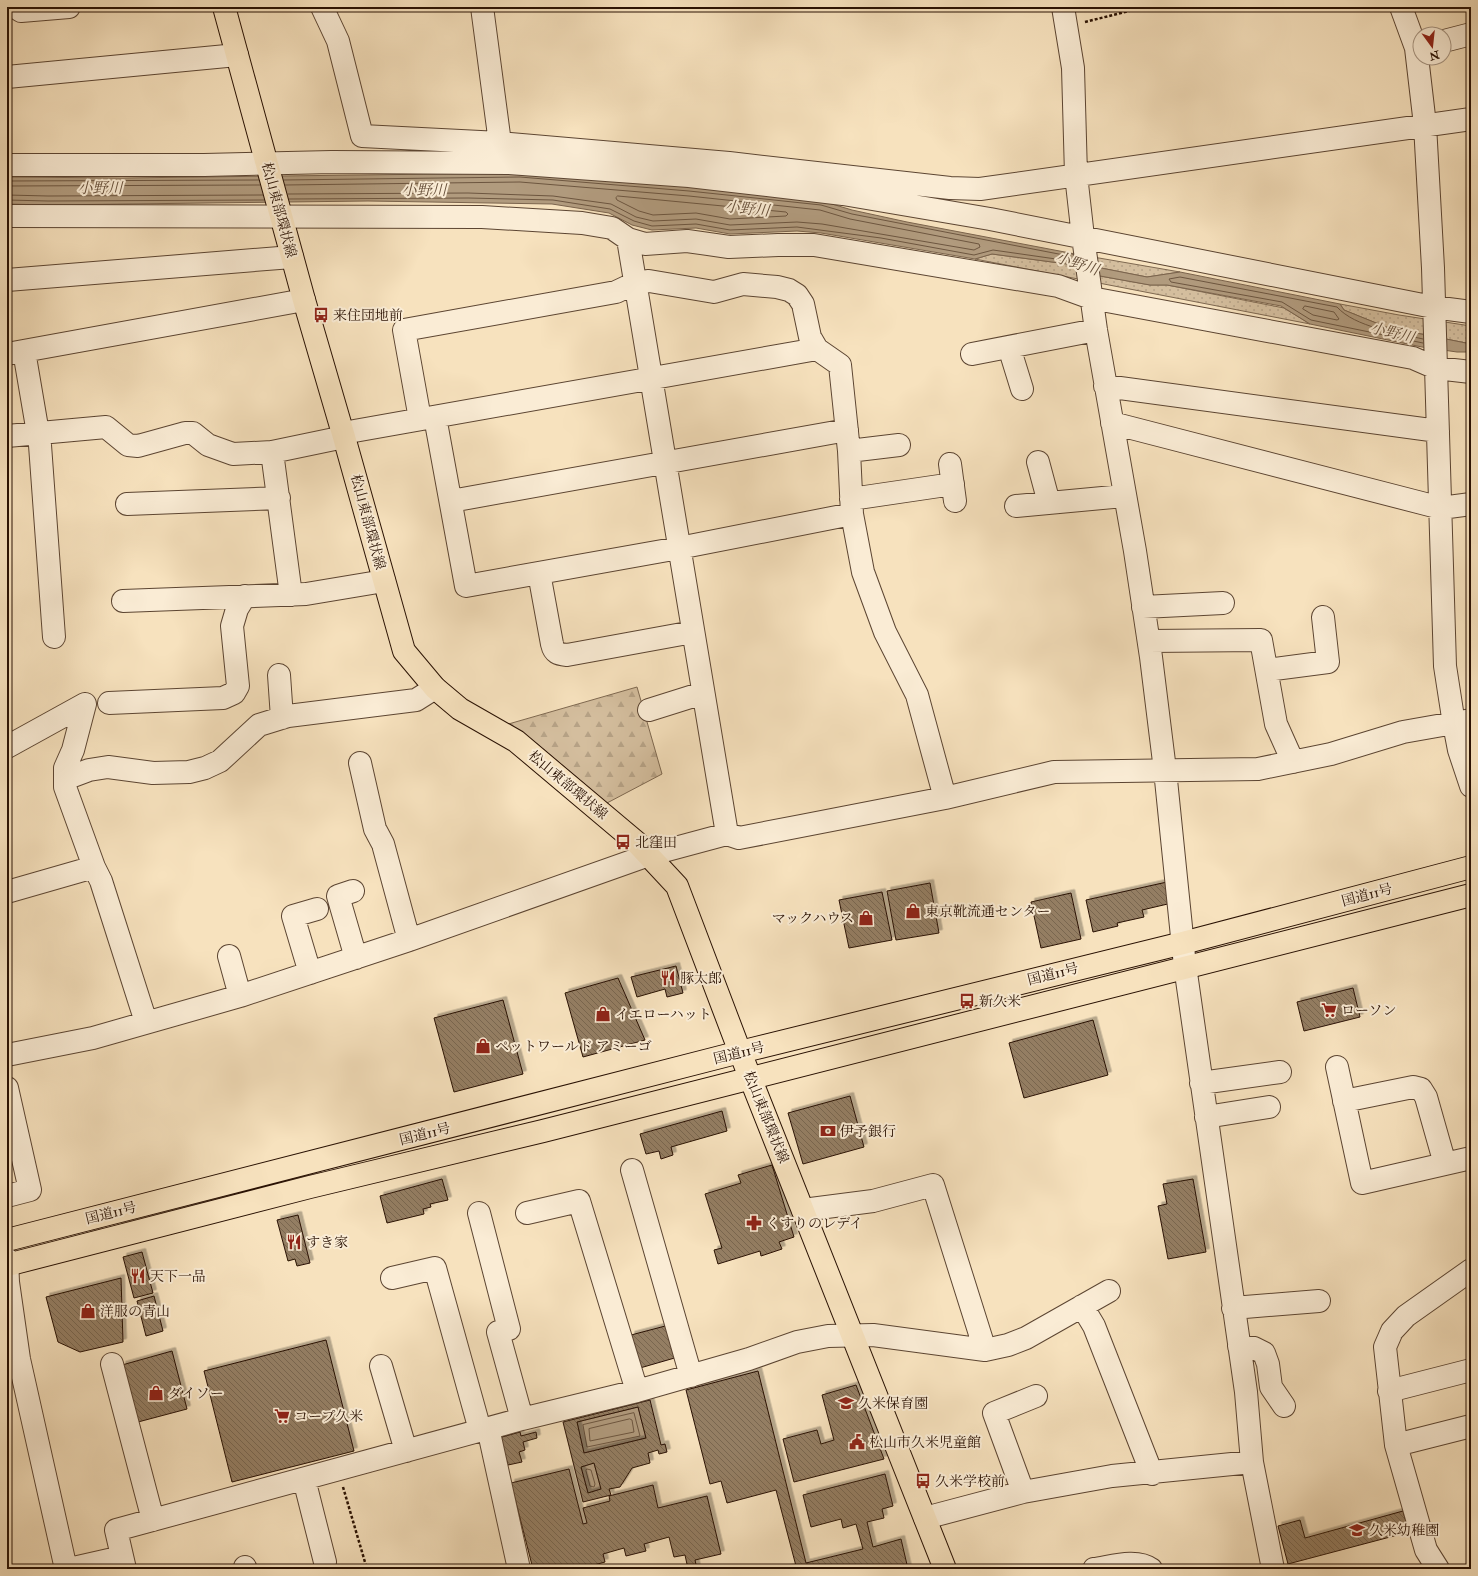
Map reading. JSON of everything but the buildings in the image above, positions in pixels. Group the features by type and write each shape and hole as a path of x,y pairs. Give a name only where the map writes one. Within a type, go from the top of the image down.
{"main road":[{"name":"松山東部環状線","path":"224,7 304,300 344,435 404,651 434,688 460,709 516,741 649,855 677,886 740,1052 945,1569"},
{"name":"国道11号","path":"7,1240 740,1052 1183,943 1471,868"},
{"name":"国道11号","path":"7,1265 1185,966 1471,895"}],"street":[{"path":"15,7 21,11 69,7"},
{"path":"322,7 338,41 362,136 500,143 729,164 964,189 980,189 1471,118"},
{"path":"482,7 500,143"},
{"path":"1401,7 1412,33"},
{"path":"1065,17 1073,68 1076,175 1091,294 1105,386 1149,641 1165,770 1185,966 1246,1392 1252,1462 1273,1569"},
{"path":"1452,39 1471,34"},
{"path":"7,76 237,55"},
{"path":"1420,66 1425,125 1433,268 1433,310 1441,508 1442,615 1446,666 1462,722 1459,750 1471,786"},
{"path":"7,165 509,163 689,176 851,196 990,219 1084,241 1433,310 1471,312"},
{"path":"7,216 280,213 482,217 582,223 612,228 628,239 645,244 687,241 729,247 814,245 1058,286 1091,294 1413,358 1471,372"},
{"path":"628,239 727,834"},
{"path":"7,280 292,256"},
{"path":"945,798 917,695 885,632 865,579 856,540 852,506 848,440 840,365 817,349 810,336 803,304 797,295 789,290 777,287 743,284 714,292 649,281 635,283 616,292 404,330 451,501 466,586 679,548 852,506 953,483"},
{"path":"54,637 38,433 15,352 304,300"},
{"path":"972,354 1096,330"},
{"path":"1009,347 1022,389"},
{"path":"7,436 106,427 128,445 138,446 185,433 193,433 208,444 233,454 272,452 344,435 428,418 817,349"},
{"path":"1105,386 1438,431"},
{"path":"1112,423 1441,508 1471,504"},
{"path":"451,501 665,463 848,440 899,445"},
{"path":"272,452 291,595"},
{"path":"1038,462 1049,503"},
{"path":"1016,506 1124,496"},
{"path":"127,504 279,498"},
{"path":"539,573 552,644 554,650 558,654 567,655 693,632"},
{"path":"123,601 306,594 384,581"},
{"path":"109,703 223,698 234,693 238,686 232,626 237,609 245,596"},
{"path":"1144,606 1223,603"},
{"path":"1267,670 1328,662 1329,627"},
{"path":"1149,641 1261,640 1276,724 1293,762"},
{"path":"279,675 282,718"},
{"path":"65,779 88,770 108,767 153,773 188,772 205,768 220,761 259,725 282,718 416,700 434,688"},
{"path":"649,710 703,693"},
{"path":"7,747 85,704 73,750 65,768 65,787 94,867 102,881 146,1022"},
{"path":"7,1055 93,1038 240,996 409,940 649,855 727,834 739,838 945,798 1054,772 1258,769 1331,754 1403,732 1462,722"},
{"path":"360,763 375,829 383,844 409,940"},
{"path":"7,892 94,867"},
{"path":"352,891 338,896 356,958"},
{"path":"310,973 293,916 317,910"},
{"path":"229,956 240,996"},
{"path":"1337,1067 1362,1183 1471,1158"},
{"path":"1201,1083 1280,1072"},
{"path":"1344,1101 1413,1087 1421,1089 1426,1097 1445,1164"},
{"path":"7,1088 13,1143 30,1190 7,1196"},
{"path":"1206,1117 1269,1106"},
{"path":"632,1170 692,1376"},
{"path":"803,1210 873,1201 933,1185 985,1350"},
{"path":"527,1213 579,1201 637,1391"},
{"path":"479,1213 509,1329 498,1332 522,1419"},
{"path":"7,1259 20,1359 68,1569 124,1563 116,1530 484,1429 692,1376 797,1342 828,1336 873,1335 985,1350 1008,1345 1026,1338 1109,1291"},
{"path":"392,1278 434,1268 484,1429 519,1569"},
{"path":"1438,1569 1426,1550 1396,1445 1385,1347 1392,1331 1406,1316 1471,1270"},
{"path":"1233,1308 1318,1301"},
{"path":"1082,1306 1094,1326 1152,1474"},
{"path":"1239,1346 1254,1348 1264,1353 1268,1364 1271,1387 1284,1406"},
{"path":"112,1364 153,1520"},
{"path":"381,1366 406,1451"},
{"path":"1389,1391 1471,1370"},
{"path":"1023,1492 994,1413 1036,1396"},
{"path":"1396,1445 1471,1426"},
{"path":"925,1518 1023,1492 1112,1476 1152,1474 1252,1462"},
{"path":"304,1479 325,1562"},
{"path":"1094,1569 1144,1564 1150,1569"}],"path":[{"path":"1065,17 1145,7"},
{"path":"338,1470 367,1569"}],"green space":[{"path":"1070,253 1180,272 1147,277 1101,268"},
{"path":"992,254 1067,264 1100,276 1150,285 1167,285 1284,308 1310,324 975,259"},
{"path":"1340,304 1471,326 1471,344 1386,327 1344,310"},
{"path":"637,687 662,774 607,803 536,743 505,725"}],"water":[{"name":"小野川","path":"520,173 690,187 822,201 852,210 907,222 1070,253 1101,268 1147,277 1180,272 1340,304 1344,310 1386,327 1471,344 1471,352 1457,352 1422,347 1310,324 1281,306 1167,285 1150,285 1100,276 1067,264 992,254 975,259 821,233 797,231 730,234 696,228 652,230 632,225 609,213 552,204 368,201 47,205 7,204 7,177 122,178"},
{"path":"638,1407 646,1438 584,1453 577,1422"},
{"path":"594,1463 601,1489 588,1493 581,1467"}],"place":[{"name":"来住団地前","path":"321,315"},
{"name":"北窪田","path":"623,842"},
{"name":"東京靴流通センター","path":"913,911"},
{"name":"マックハウス","path":"866,918"},
{"name":"豚太郎","path":"668,978"},
{"name":"新久米","path":"967,1001"},
{"name":"ローソン","path":"1329,1010"},
{"name":"イエローハット","path":"603,1014"},
{"name":"ペットワールド アミーゴ","path":"483,1046"},
{"name":"伊予銀行","path":"828,1131"},
{"name":"くすりのレデイ","path":"754,1223"},
{"name":"すき家","path":"294,1242"},
{"name":"天下一品","path":"138,1276"},
{"name":"洋服の青山","path":"88,1311"},
{"name":"ダイソー","path":"156,1393"},
{"name":"久米保育園","path":"846,1403"},
{"name":"コープ久米","path":"282,1416"},
{"name":"松山市久米児童館","path":"857,1442"},
{"name":"久米学校前","path":"923,1481"},
{"name":"久米幼稚園","path":"1357,1530"}]}
